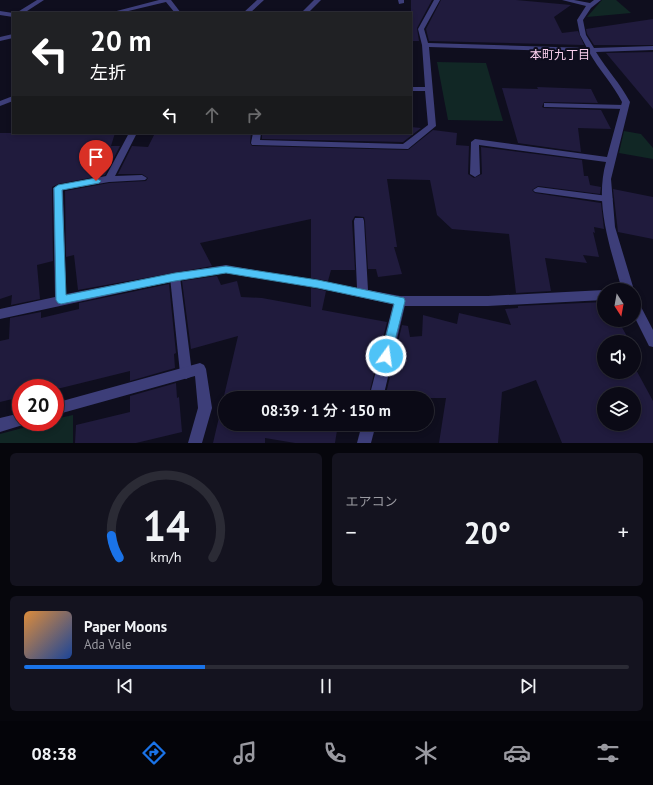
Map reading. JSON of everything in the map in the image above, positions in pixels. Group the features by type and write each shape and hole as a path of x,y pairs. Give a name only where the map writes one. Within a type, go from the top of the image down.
{"street":[{"path":"21,12 42,0"},
{"path":"116,12 168,0 177,12"},
{"path":"247,12 261,0"},
{"path":"305,12 318,0"},
{"path":"256,134 255,143 405,147 432,126 425,45 421,29 437,0"},
{"path":"565,0 590,6"},
{"path":"598,0 590,6 580,20 583,35 601,66 617,85 626,102 606,179 610,227 626,283"},
{"path":"0,13 12,15"},
{"path":"0,39 12,36"},
{"path":"425,45 592,50 653,48"},
{"path":"412,89 429,90"},
{"path":"0,104 12,98"},
{"path":"547,105 624,107"},
{"path":"109,179 132,134"},
{"path":"475,174 475,142 611,160"},
{"path":"61,300 58,188 109,179 142,178"},
{"path":"538,190 608,199"},
{"path":"359,221 364,293"},
{"path":"0,314 175,277 226,269 318,284 400,301 488,302 597,295"},
{"path":"175,277 186,373"},
{"path":"378,391 400,301"},
{"path":"641,318 653,342"},
{"path":"64,407 200,369 204,408 195,443"},
{"path":"0,425 12,422"},
{"path":"364,443 367,431"}],"green space":[{"path":"602,0 616,0 631,13 587,17"},
{"path":"437,62 486,63 503,121 448,120"},
{"path":"624,131 641,134 653,148 653,159 619,153"},
{"path":"73,415 73,443 0,443 0,434 12,431 64,431 64,417"}],"building":[{"path":"411,0 432,0 417,28 419,41 412,41"},
{"path":"441,0 516,0 571,5 554,17 562,33 578,31 584,45 429,41 426,29"},
{"path":"653,19 653,45 594,45 587,34 586,29"},
{"path":"653,52 653,109 606,53"},
{"path":"537,87 591,89 598,103 544,102 542,107 601,110 611,129 578,128 581,152 518,143 502,88 538,89"},
{"path":"412,127 421,128 403,142 262,139 262,134 412,134"},
{"path":"433,130 457,133 456,145 469,146 468,174 474,178 482,174 481,147 582,160 584,176 588,176 590,185 601,187 600,194 538,186 532,190 535,193 601,203 604,229 594,227 595,233 593,232 599,257 583,255 587,263 545,258 551,291 516,293 509,234 452,229 437,215 430,180 387,179 397,247 394,247 402,274 378,277 376,269 368,269 365,221 364,217 355,216 352,221 355,270 331,270 328,281 311,278 311,219 200,243 212,266 78,290 74,255 66,257 65,191 109,183 146,181 148,178 142,174 118,174 132,146 148,147 154,134 251,134 250,143 252,146 408,150"},
{"path":"0,133 115,134 111,146 120,146 105,175 58,184 52,187 53,261 37,265 40,299 11,305 12,295 0,299"},
{"path":"613,189 653,197 653,239 618,232"},
{"path":"217,276 221,285 237,281 241,297 262,298 311,307 311,288 318,289 326,291 322,310 387,322 370,391 225,391 238,336 191,349 182,281"},
{"path":"169,284 176,353 174,354 175,368 130,381 130,371 64,387 64,379 12,379 12,399 0,402 0,341 9,339 10,318 41,312 41,318 79,309 79,303"},
{"path":"597,302 597,327 622,327 626,335 597,335 597,379 641,379 653,401 653,443 562,443 536,380 502,392 498,443 439,443 446,398 434,398 434,391 387,391 402,325 408,326 410,337 422,336 423,315 457,324 459,313 511,325 505,309 518,308 518,306"},
{"path":"176,383 177,398 179,397 182,432 136,443 75,443 76,425 130,412 130,396"},
{"path":"218,422 218,431 337,431 335,443 295,443 265,438 265,443 213,443"}],"district":[{"name":"本町九丁目","path":"560,54"}],"route":[{"path":"96,181 58,188 61,300 175,277 226,269 318,284 400,301 386,356"}]}
